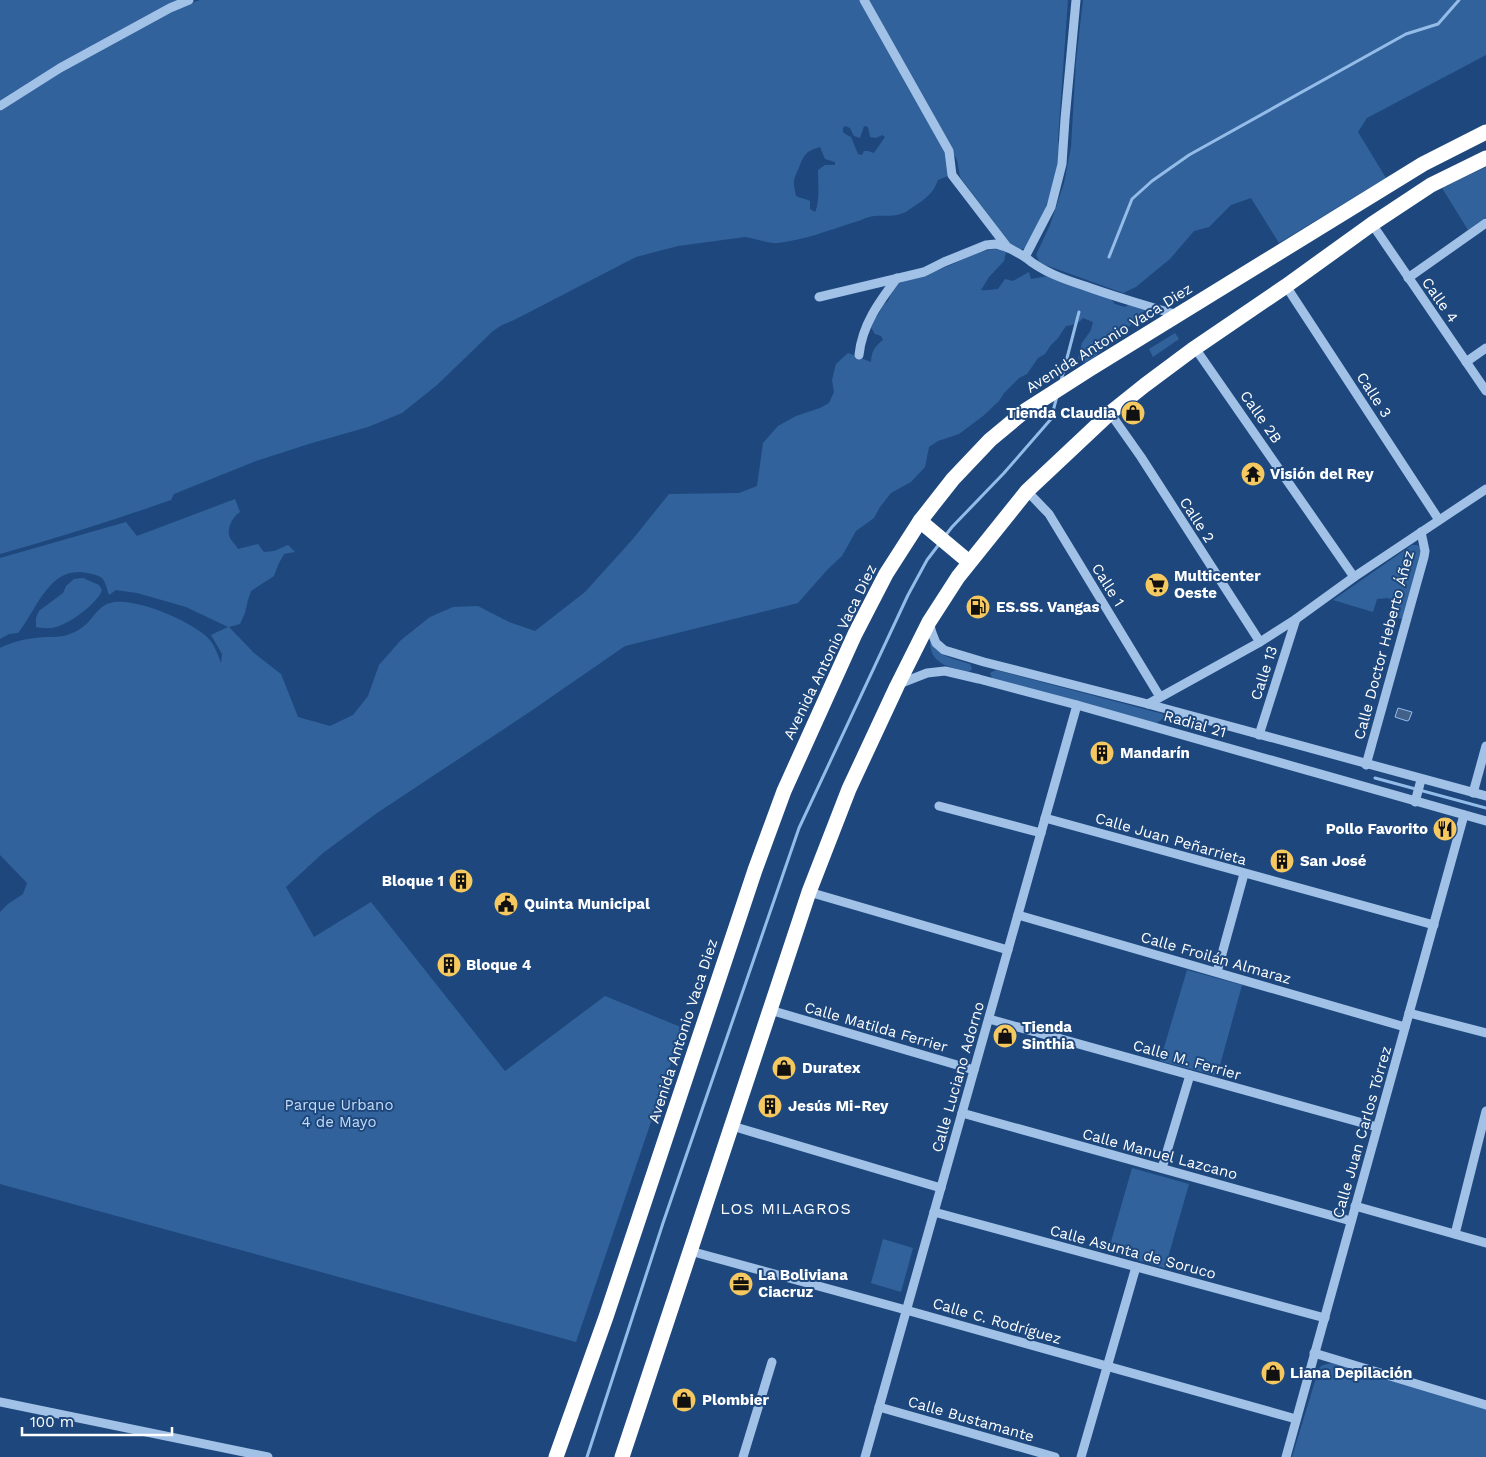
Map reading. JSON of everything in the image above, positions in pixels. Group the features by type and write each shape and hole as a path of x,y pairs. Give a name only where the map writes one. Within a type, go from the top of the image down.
{"highway":[{"name":"Avenida Antonio Vaca Diez","path":"556,1457 606,1317 755,870 784,791 855,634 886,574 924,524 953,479 990,440 1026,410 1090,368 1422,164 1486,132"},
{"path":"622,1457 809,892 848,789 930,622 969,562 1027,491 1110,413 1144,385 1372,224 1431,185 1486,158"},
{"path":"924,524 969,562"}],"street":[{"path":"0,106 60,68 170,8 189,0"},
{"path":"864,0 949,151 952,175 1008,248"},
{"path":"1025,258 1051,207 1062,164 1076,0"},
{"name":"Calle 4","path":"1372,224 1486,391"},
{"path":"1408,278 1486,224"},
{"path":"819,298 924,272 986,245 996,244 1008,248 1053,275 1112,296 1178,315"},
{"path":"859,355 860,344 868,321 897,278"},
{"name":"Calle 3","path":"1286,286 1439,520"},
{"name":"Calle 2B","path":"1195,348 1354,577"},
{"path":"1466,362 1486,348"},
{"name":"Calle 2","path":"1110,413 1141,456 1260,642"},
{"path":"1148,704 1260,642 1486,489"},
{"name":"Calle 1","path":"1027,491 1049,514 1160,698"},
{"name":"Calle Doctor Heberto Áñez","path":"1366,764 1424,557 1425,551 1421,532"},
{"name":"Calle 13","path":"1259,735 1296,619"},
{"name":"Radial 21","path":"930,622 936,644 944,650 1366,764 1420,782 1486,796"},
{"path":"979,679 984,662"},
{"name":"Radial 21","path":"897,686 927,673 945,671 1078,705 1416,799 1486,821"},
{"name":"Calle Luciano Adorno","path":"865,1457 1078,705"},
{"path":"1473,793 1486,746"},
{"path":"1416,799 1420,782"},
{"path":"940,806 1041,833"},
{"name":"Calle Juan Carlos Tórrez","path":"1286,1457 1464,815"},
{"name":"Calle Juan Peñarrieta","path":"1045,818 1434,925"},
{"path":"1217,972 1244,874"},
{"path":"809,892 1008,950"},
{"name":"Calle Froilán Almaraz","path":"1018,915 1405,1027"},
{"name":"Calle Matilda Ferrier","path":"770,1010 974,1070"},
{"path":"1409,1013 1486,1033"},
{"name":"Calle M. Ferrier","path":"989,1019 1378,1127"},
{"path":"1162,1168 1190,1075"},
{"path":"1455,1234 1486,1111"},
{"name":"Calle Manuel Lazcano","path":"962,1113 1351,1221"},
{"path":"732,1126 941,1188"},
{"path":"1355,1206 1486,1243"},
{"name":"Calle Asunta de Soruco","path":"934,1212 1324,1318"},
{"name":"Calle C. Rodríguez","path":"690,1251 1296,1419"},
{"path":"1081,1457 1136,1267"},
{"path":"1314,1354 1486,1404"},
{"path":"743,1457 772,1362"},
{"path":"0,1402 268,1457"},
{"name":"Calle Bustamante","path":"879,1407 1055,1457"}],"green space":[{"path":"0,0 182,0 0,102"},
{"path":"200,0 861,0 947,151 948,176 938,180 934,189 925,199 906,212 899,214 869,217 788,242 775,243 745,237 678,246 636,257 493,331 437,385 402,413 368,427 256,461 174,494 171,500 43,542 0,554 0,111 40,83 181,7","holes":["845,126 850,128 854,136 860,138 864,126 868,127 870,137 876,138 882,135 885,137 874,153 864,151 862,155 858,154 851,137 843,132","820,147 825,159 835,162 835,165 825,165 818,170 818,197 815,212 810,209 810,201 796,196 794,179 805,155 809,151"]},
{"path":"868,0 1068,0 1058,140 1060,154 1052,190 1045,209 1029,244 1023,249 1017,250 1011,245 960,177 957,160"},
{"path":"1083,0 1486,0 1486,55 1367,118 1358,132 1386,178 1279,243 1251,198 1231,205 1209,227 1194,231 1170,259 1136,287 1123,293 1040,263 1036,255 1050,225 1064,183 1071,147 1076,61"},
{"path":"1486,167 1486,217 1468,230 1442,188"},
{"name":"Parque Urbano 4 de Mayo","path":"994,249 1006,252 1004,261 989,277 981,290 998,289 1005,279 1013,281 1029,272 1031,279 1048,276 1110,298 1115,304 1147,309 1123,331 1112,335 1097,355 1084,363 1078,358 1082,343 1091,330 1093,322 1083,318 1075,324 1066,326 1045,354 1038,358 1027,374 1019,378 983,416 959,434 938,441 929,447 925,467 911,482 891,493 874,518 856,531 842,556 798,603 625,646 377,813 323,853 286,887 314,937 371,902 505,1071 605,996 683,1028 576,1342 0,1184 0,912 23,894 27,883 0,855 0,648 27,639 62,636 77,631 102,607 110,603 120,602 148,607 190,625 209,639 221,663 222,654 211,635 228,627 186,607 137,593 116,590 109,595 105,582 101,577 74,572 53,582 45,591 18,633 9,634 0,639 0,558 126,522 137,536 235,499 240,512 230,524 229,535 238,549 258,544 264,552 274,551 288,545 295,552 284,554 274,576 251,591 240,624 229,627 254,653 281,674 298,717 330,726 353,715 368,696 379,665 401,640 430,617 453,607 478,606 509,622 535,631 585,592 632,540 669,494 739,493 757,486 763,443 778,426 796,416 829,403 834,392 832,380 836,364 848,353 871,362 874,350 883,340 881,336 875,334 870,326 873,318 878,315 898,284 905,279 926,276 975,253"},
{"path":"1175,333 1179,339 1153,357 1149,349"},
{"path":"1412,545 1417,545 1422,549 1403,619 1392,617 1395,603 1388,598 1377,599 1373,612 1333,600"},
{"path":"83,578 99,585 102,590 95,601 62,625 51,628 36,627 36,618 39,611 63,593 66,586 74,579"},
{"path":"930,640 942,654 970,664 971,670 968,672 942,663 933,654"},
{"path":"996,670 1163,714 1164,717 1156,723 992,678 990,673"},
{"path":"1187,970 1242,985 1217,1076 1160,1061"},
{"path":"1132,1168 1189,1184 1165,1268 1108,1252"},
{"path":"883,1239 913,1248 901,1292 871,1283"},
{"path":"1332,1363 1486,1407 1486,1457 1292,1457 1319,1368"}],"shaded area":[{"path":"1398,708 1412,712 1409,720 1395,717"}],"waterway":[{"path":"1109,257 1132,199 1152,181 1189,155 1406,34 1438,24 1459,0"},
{"path":"1061,381 1079,312"},
{"path":"945,536 1051,419 1057,396"},
{"path":"587,1457 663,1223 799,828 908,595 927,560 940,543"},
{"path":"1375,778 1486,808"}],"place":[{"name":"Tienda Claudia","path":"1133,413"},
{"name":"Visión del Rey","path":"1253,474"},
{"name":"Multicenter Oeste","path":"1157,585"},
{"name":"ES.SS. Vangas","path":"978,607"},
{"name":"Mandarín","path":"1102,753"},
{"name":"Pollo Favorito","path":"1445,829"},
{"name":"San José","path":"1282,861"},
{"name":"Bloque 1","path":"461,881"},
{"name":"Quinta Municipal","path":"506,904"},
{"name":"Bloque 4","path":"449,965"},
{"name":"Tienda Sinthia","path":"1005,1036"},
{"name":"Duratex","path":"784,1068"},
{"name":"Jesús Mi-Rey","path":"770,1106"},
{"name":"La Boliviana Ciacruz","path":"741,1284"},
{"name":"Liana Depilación","path":"1273,1373"},
{"name":"Plombier","path":"684,1400"}],"district":[{"name":"LOS MILAGROS","path":"786,1208"}]}
